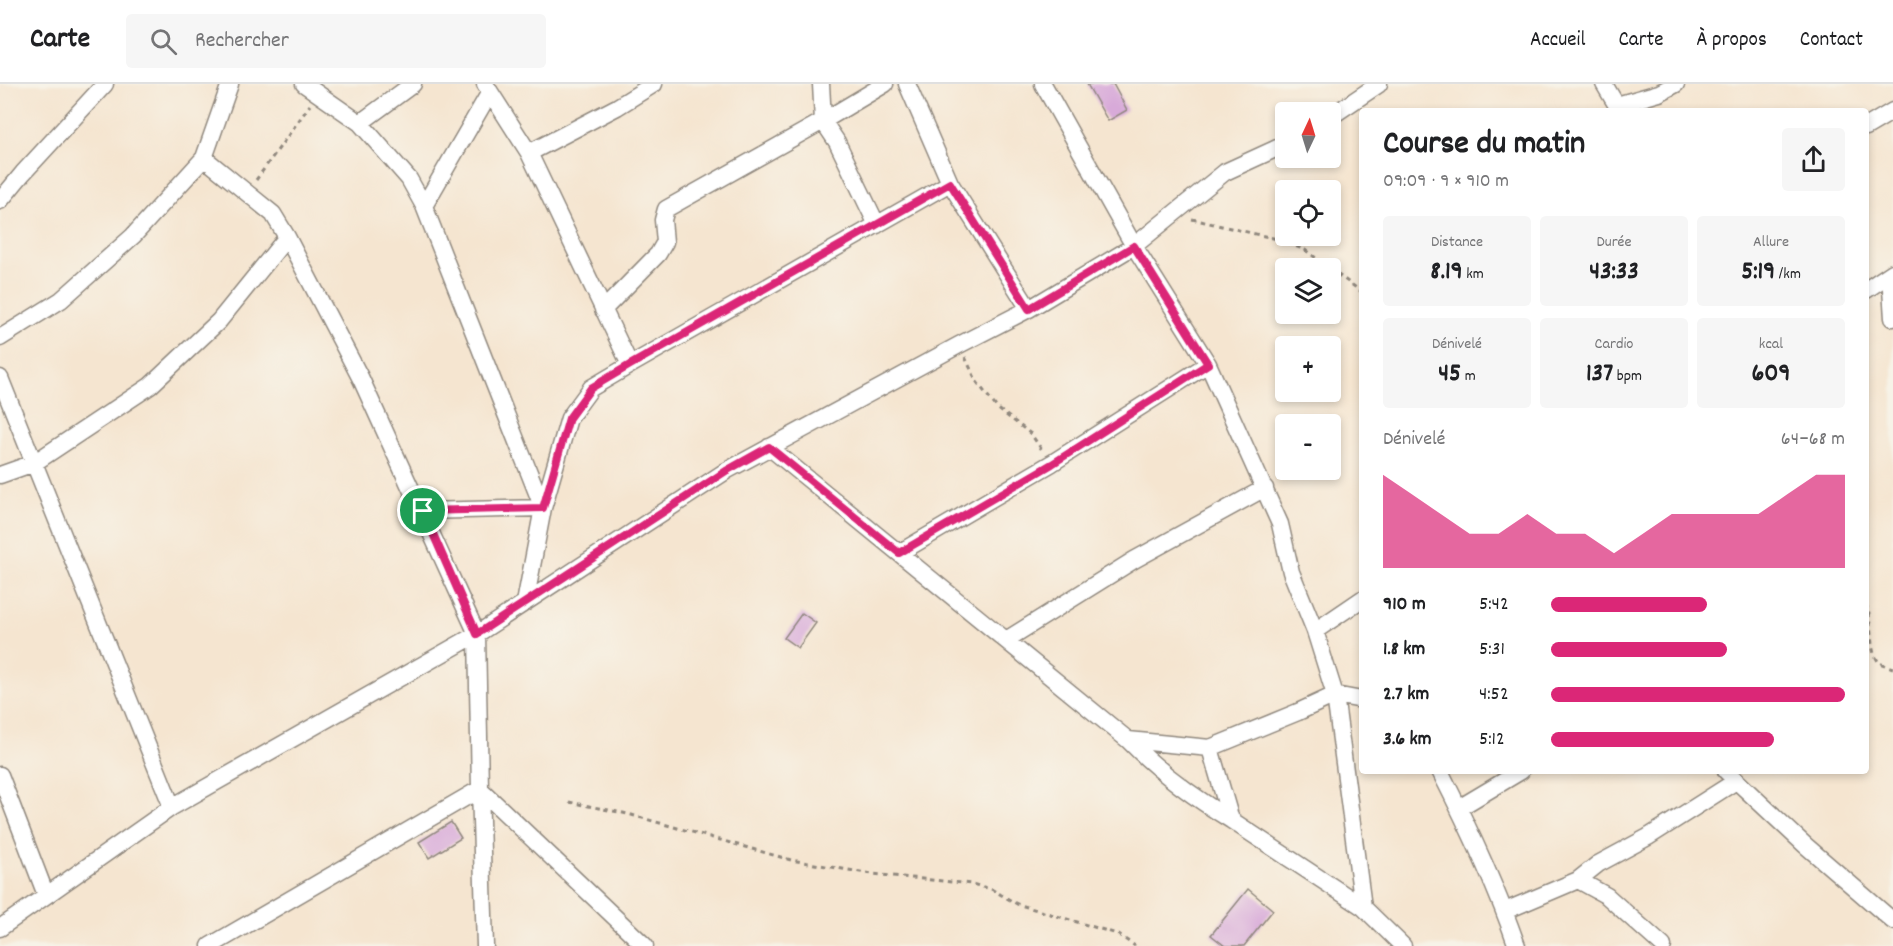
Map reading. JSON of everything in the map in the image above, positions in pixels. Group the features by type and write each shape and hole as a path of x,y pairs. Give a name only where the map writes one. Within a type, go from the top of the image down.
{"street":[{"path":"0,201 105,84"},
{"path":"0,338 62,300 133,236 204,158 230,84"},
{"path":"304,84 360,123 409,179 424,206 543,508"},
{"path":"360,123 413,84"},
{"path":"528,153 617,107 654,84"},
{"path":"820,84 823,121 837,142 877,225"},
{"path":"603,310 658,254 665,242 663,220 666,209 885,84"},
{"path":"907,84 950,183 1029,309"},
{"path":"1043,84 1134,246 1208,364 1280,525 1291,572 1315,631 1335,695 1363,907"},
{"path":"1341,110 1379,84"},
{"path":"1604,84 1618,108 1659,93 1676,84"},
{"path":"424,206 488,88 528,153 630,365"},
{"path":"1869,125 1893,111"},
{"path":"0,928 171,807 477,634 726,471 1029,309 1134,246 1225,172 1275,149"},
{"path":"204,158 273,214 287,237 362,379 477,634 485,946"},
{"path":"525,603 543,508 569,418 591,388 950,183"},
{"path":"0,475 34,463 150,386 219,321 287,237"},
{"path":"1869,288 1891,273"},
{"path":"1891,273 1893,318"},
{"path":"899,553 1052,464 1208,364"},
{"path":"0,378 171,807"},
{"path":"769,447 1128,740 1151,764 1203,803 1363,907 1403,946"},
{"path":"1006,640 1134,560 1265,488"},
{"path":"423,511 543,508"},
{"path":"1315,631 1359,601"},
{"path":"1128,740 1210,748 1335,695 1359,699"},
{"path":"1210,748 1231,820"},
{"path":"1442,774 1505,911 1517,946"},
{"path":"1459,808 1516,774"},
{"path":"0,775 45,895"},
{"path":"1505,911 1578,880 1598,864 1648,837 1731,776 1805,845 1893,921"},
{"path":"212,946 480,789"},
{"path":"480,789 645,946"},
{"path":"1578,880 1607,896 1663,946"}],"path":[{"path":"247,192 319,94"},
{"path":"1173,214 1277,238 1305,250 1316,258"},
{"path":"1341,277 1359,290"},
{"path":"960,345 977,382 998,408 1031,434 1052,464"},
{"path":"1869,623 1874,654 1879,663 1893,668"},
{"path":"569,802 628,814 791,860 872,874 982,886 1017,904 1117,934 1135,946"}],"building":[{"path":"1087,84 1113,84 1127,110 1108,121"},
{"path":"802,613 816,623 798,648 784,638"},
{"path":"451,822 461,838 429,858 419,842"},
{"path":"1248,889 1273,910 1244,946 1225,946 1211,935"}],"route":[{"path":"950,183 1029,309 1134,246 1208,364 1052,464 899,553 769,447 726,471 477,634 423,511 543,508 569,418 591,388 950,183"}]}
